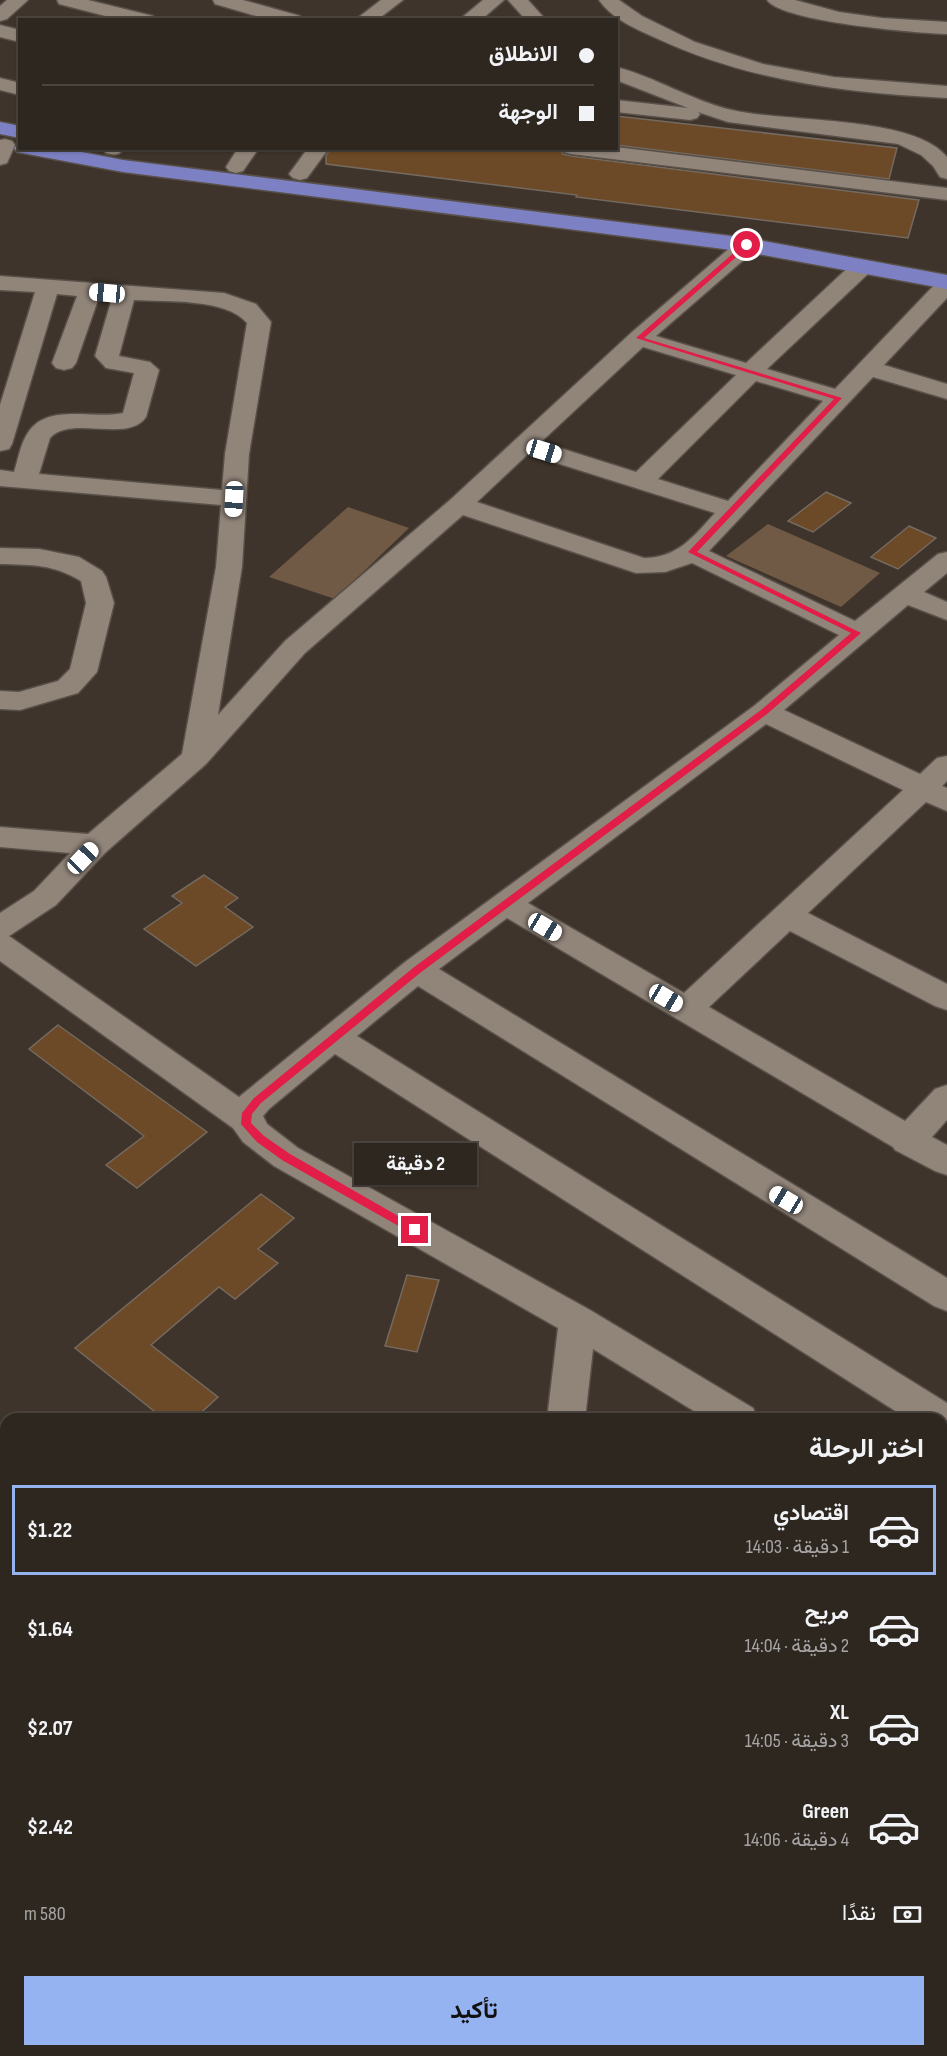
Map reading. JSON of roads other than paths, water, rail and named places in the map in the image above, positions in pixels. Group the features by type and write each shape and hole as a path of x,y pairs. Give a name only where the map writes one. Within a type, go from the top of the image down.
{"main road":[{"path":"44,150 123,166 747,245 947,284"},
{"path":"119,150 237,167 723,225 947,266"}],"street":[{"path":"0,15 19,0"},
{"path":"66,0 138,18"},
{"path":"222,0 288,13"},
{"path":"367,18 394,0"},
{"path":"471,18 495,0"},
{"path":"517,0 535,18"},
{"path":"608,0 641,23 672,39 728,60 789,76 840,84 947,92"},
{"path":"776,0 843,20 884,25 947,28"},
{"path":"0,31 18,36"},
{"path":"618,75 728,116 896,137 918,144 934,153 947,173"},
{"path":"0,84 18,88"},
{"path":"618,109 633,132 947,194"},
{"path":"618,136 728,116"},
{"path":"237,167 248,150"},
{"path":"300,174 318,150"},
{"path":"0,928 45,898 95,845 196,757 294,647 459,505 639,338 747,245"},
{"path":"642,480 750,372 862,267"},
{"path":"0,283 124,295 224,300 243,306 256,315 259,322 237,454 229,567 196,757"},
{"path":"459,505 636,565 657,567 678,561 692,552 947,284"},
{"path":"0,444 48,288"},
{"path":"64,363 90,292"},
{"path":"124,295 107,356 114,364 137,366 147,370 137,414 131,419 121,421 65,421 45,428 12,479 234,499"},
{"path":"639,338 838,398"},
{"path":"868,368 947,392"},
{"path":"525,445 642,480 731,510"},
{"path":"692,552 857,633"},
{"path":"0,556 39,557 70,562 93,577 100,603 83,672 68,687 20,701 0,700"},
{"path":"729,1413 577,1321 286,1157 260,1139 246,1124 245,1119 257,1100 417,970 764,712 947,560"},
{"path":"906,594 947,612"},
{"path":"764,712 934,794"},
{"path":"686,1010 787,916 934,794 947,765"},
{"path":"0,837 95,845"},
{"path":"505,903 907,1141 947,1162"},
{"path":"787,916 947,998"},
{"path":"0,945 245,1119"},
{"path":"417,970 766,1187 947,1296"},
{"path":"334,1038 931,1413"},
{"path":"907,1141 947,1098"},
{"path":"567,1413 577,1321"}]}
